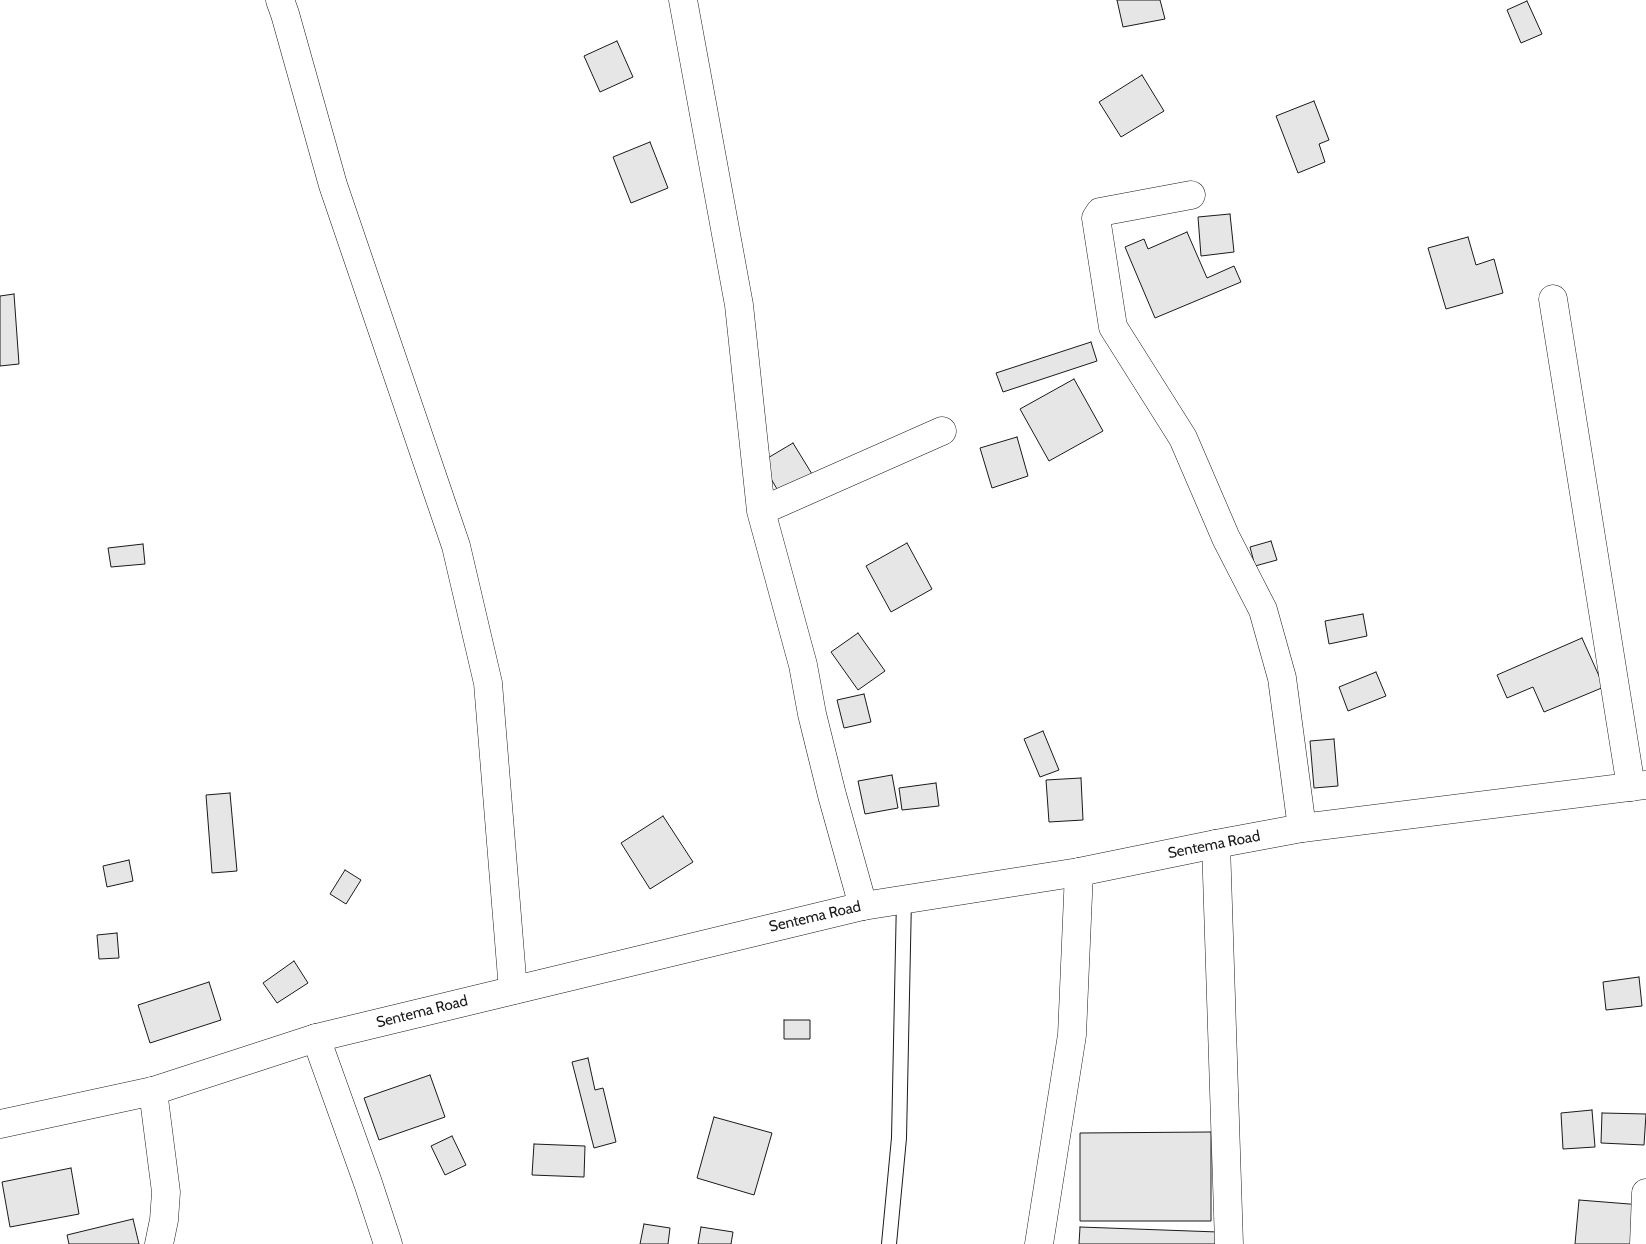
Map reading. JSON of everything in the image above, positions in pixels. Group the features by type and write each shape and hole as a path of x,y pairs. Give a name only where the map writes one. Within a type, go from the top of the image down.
{"street":[{"path":"280,0 333,184 456,546 488,683 513,990"},
{"path":"683,0 739,305 761,511 803,665 814,723 863,906"},
{"path":"1191,195 1100,212 1096,218 1113,327 1183,438 1226,538 1263,610 1282,678 1302,828"},
{"path":"1553,299 1639,786"},
{"path":"761,511 942,431"},
{"name":"Sentema Road","path":"0,1124 153,1091 316,1038 863,906 1079,872 1302,828 1639,786"},
{"path":"1216,844 1229,1244"},
{"path":"1040,1244 1072,1035 1079,872"},
{"path":"316,1038 388,1244"},
{"path":"153,1091 166,1192 164,1220 159,1244"},
{"path":"1644,1244 1646,1193"}],"lane":[{"path":"889,1244 899,1138 904,899"}],"building":[{"path":"1117,0 1160,0 1165,19 1123,27"},
{"path":"1527,1 1542,34 1521,43 1507,10"},
{"path":"617,41 633,77 600,92 584,56"},
{"path":"1142,75 1164,111 1121,137 1099,102"},
{"path":"1314,101 1329,140 1319,144 1325,162 1298,173 1276,116"},
{"path":"650,142 668,188 631,203 613,157"},
{"path":"1230,214 1234,252 1201,256 1198,217"},
{"path":"1187,232 1207,278 1234,266 1241,282 1155,318 1125,247 1144,239 1148,249"},
{"path":"1468,237 1476,265 1494,259 1503,293 1446,309 1428,248"},
{"path":"14,294 19,364 0,366 0,296"},
{"path":"1091,342 1097,361 1003,392 996,373"},
{"path":"1074,379 1103,431 1049,461 1020,409"},
{"path":"1017,437 1028,476 992,488 980,448"},
{"path":"793,443 812,474 780,494 761,462"},
{"path":"1271,541 1277,560 1255,566 1250,547"},
{"path":"907,543 932,589 891,612 866,566"},
{"path":"143,544 145,564 111,567 108,548"},
{"path":"1363,614 1367,636 1329,644 1325,621"},
{"path":"858,633 885,671 858,690 831,652"},
{"path":"1582,638 1604,687 1544,712 1533,687 1507,698 1497,675"},
{"path":"1376,672 1386,696 1348,711 1339,687"},
{"path":"864,694 871,722 844,728 837,700"},
{"path":"1043,731 1059,770 1040,777 1024,739"},
{"path":"1334,739 1338,786 1314,788 1310,741"},
{"path":"892,775 898,808 865,814 858,781"},
{"path":"1081,778 1083,820 1049,822 1046,780"},
{"path":"936,783 939,806 902,810 899,788"},
{"path":"230,793 237,871 212,873 206,795"},
{"path":"663,816 693,862 650,889 621,843"},
{"path":"129,860 133,881 107,887 103,866"},
{"path":"345,870 361,880 346,904 330,894"},
{"path":"117,933 119,958 99,959 97,935"},
{"path":"294,961 308,983 277,1003 263,983"},
{"path":"1639,977 1642,1006 1606,1010 1603,982"},
{"path":"209,982 221,1020 150,1043 138,1005"},
{"path":"784,1020 810,1020 810,1039 784,1039"},
{"path":"588,1058 595,1090 603,1088 616,1142 594,1148 572,1062"},
{"path":"430,1075 445,1117 379,1140 364,1098"},
{"path":"1592,1110 1595,1147 1563,1149 1561,1113"},
{"path":"1602,1113 1646,1114 1644,1145 1601,1143"},
{"path":"714,1117 772,1133 754,1195 697,1178"},
{"path":"1211,1132 1211,1221 1080,1221 1080,1133"},
{"path":"452,1136 466,1165 445,1175 431,1146"},
{"path":"534,1144 585,1146 584,1177 532,1175"},
{"path":"71,1168 79,1214 10,1227 2,1182"},
{"path":"1579,1200 1642,1205 1639,1244 1575,1244"},
{"path":"133,1219 139,1244 69,1244 67,1235"},
{"path":"644,1224 670,1228 668,1244 640,1244"},
{"path":"701,1227 733,1232 731,1244 698,1244"},
{"path":"1080,1227 1218,1232 1217,1244 1079,1244"}]}
